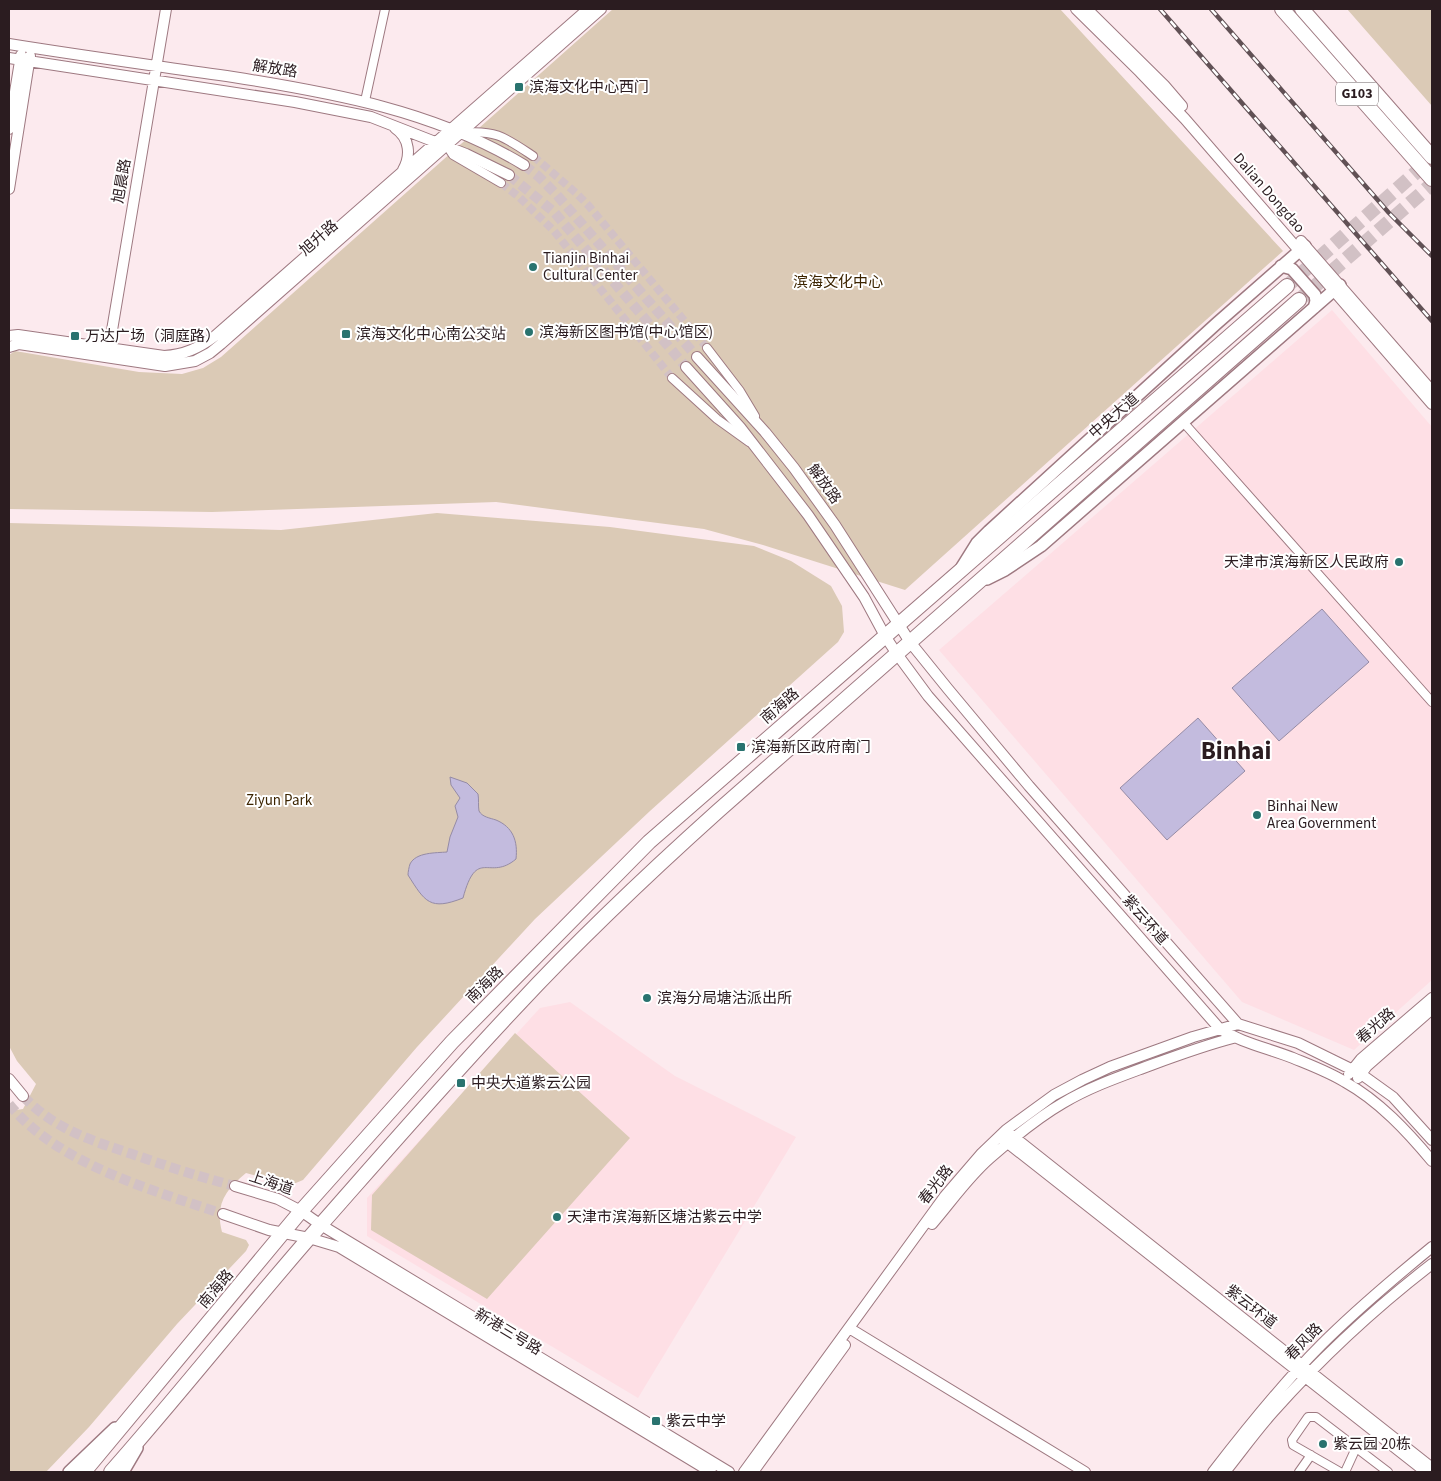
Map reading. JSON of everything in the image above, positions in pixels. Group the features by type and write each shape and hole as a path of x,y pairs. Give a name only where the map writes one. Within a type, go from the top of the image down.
{"highway":[{"name":"G103","path":"1282,9 1432,180"},
{"name":"G103","path":"1302,9 1429,148"},
{"name":"中央大道","path":"960,569 1136,419 1286,286"},
{"path":"112,1472 309,1238 433,1097 517,1005 578,942 668,856 1298,300"},
{"name":"南海路","path":"84,1472 301,1211 452,1042 649,842 960,569"}],"main road":[{"path":"1412,156 1429,148"},
{"path":"960,569 968,555 989,531 1302,248"},
{"path":"1281,266 1292,269 1315,295 1314,308"},
{"path":"974,585 1005,570 1041,546 1337,288"},
{"path":"69,1472 106,1436 136,1411"},
{"path":"123,1472 148,1431"}],"street":[{"name":"旭晨路","path":"108,353 166,9"},
{"path":"365,101 384,9"},
{"name":"旭升路","path":"9,336 18,336 108,353 165,366 195,361 210,353 442,144 588,9"},
{"name":"旭升路","path":"455,131 601,9"},
{"name":"Dalian Dongdao","path":"1076,9 1185,119 1302,248"},
{"name":"Dalian Dongdao","path":"1087,9 1164,85 1337,288 1432,391"},
{"name":"解放路","path":"9,44 306,89 365,101 402,111 455,131 496,149 524,165"},
{"path":"9,189 26,47"},
{"name":"解放路","path":"9,58 323,107 371,117 483,161 505,179"},
{"path":"9,129 24,60"},
{"path":"386,122 400,131 407,143 408,159 400,175"},
{"path":"455,131 490,133 499,136 533,156"},
{"name":"旭升路","path":"9,347 19,344 108,353 172,356 190,352 215,336 400,175 442,144"},
{"name":"Dalian Dongdao","path":"1337,288 1432,404"},
{"path":"707,348 740,391 765,432"},
{"name":"解放路","path":"697,357 765,432 835,525 910,642"},
{"path":"686,367 728,413 837,556 864,597 885,636"},
{"path":"672,378 717,419 754,446"},
{"path":"1184,422 1432,702"},
{"name":"紫云环道","path":"885,636 928,696 1219,1028 1233,1038 1277,1051 1348,1083 1400,1125 1432,1160"},
{"name":"紫云环道","path":"910,642 1029,786 1238,1024"},
{"name":"春光路","path":"1348,1083 1356,1071 1432,998"},
{"name":"春光路","path":"1356,1071 1367,1066 1432,1009"},
{"path":"1238,1024 1298,1043 1356,1071 1392,1097 1432,1140"},
{"name":"春光路","path":"1007,1137 1034,1108 1082,1080 1110,1067 1219,1028 1238,1024"},
{"name":"春光路","path":"753,1472 945,1196 982,1153 1091,1088 1202,1046 1233,1038"},
{"path":"9,1079 23,1096"},
{"name":"紫云环道","path":"1007,1137 1303,1373 1432,1468"},
{"name":"上海道","path":"235,1186 278,1199 301,1211 321,1225"},
{"path":"223,1214 255,1226 283,1233"},
{"name":"新港三号路","path":"321,1225 729,1472"},
{"name":"新港三号路","path":"283,1233 339,1247 711,1472"},
{"name":"春风路","path":"1225,1472 1291,1386 1360,1308 1432,1247"},
{"name":"春风路","path":"1303,1373 1368,1316 1432,1264"},
{"path":"851,1330 1085,1472"},
{"name":"春光路","path":"744,1472 851,1330"},
{"path":"1291,1386 1306,1384 1322,1386"},
{"name":"春风路","path":"1214,1472 1258,1415 1291,1386"},
{"name":"紫云环道","path":"1322,1386 1426,1472"},
{"path":"1340,1472 1293,1445 1292,1440 1308,1417 1316,1417 1388,1472"},
{"path":"1344,1472 1356,1448"},
{"path":"1299,1472 1311,1455"}],"shaded area":[{"name":"Binhai New Area Government","path":"1332,310 1432,427 1432,980 1354,1050 1242,1002 939,650"},
{"path":"1322,609 1369,662 1279,741 1232,688"},
{"path":"1198,718 1245,771 1167,840 1120,788"},
{"path":"450,777 467,783 478,794 480,813 507,827 515,841 516,859 507,865 479,869 473,873 468,882 463,898 443,904 436,904 424,898 408,875 408,872 410,864 417,857 447,852 450,837 458,817 455,806 460,798 451,785"},
{"name":"天津市滨海新区塘沽紫云中学","path":"570,1002 675,1076 796,1137 638,1398 367,1236 367,1198 540,1008"}],"green space":[{"name":"滨海文化中心","path":"613,9 1060,9 1283,251 905,590 763,545 704,529 496,502 212,512 9,509 9,355 15,351 139,372 182,374 203,368 221,357"},
{"path":"1347,9 1432,9 1432,106"},
{"name":"Ziyun Park","path":"437,513 610,527 754,546 791,561 831,586 842,606 844,632 838,642 650,811 535,919 417,1047 303,1180 291,1185 246,1173 232,1186 223,1199 221,1206 220,1222 222,1232 246,1240 249,1245 246,1251 177,1324 89,1427 46,1472 9,1472 9,1111 23,1109 36,1084 17,1061 9,1046 9,523 281,530"},
{"path":"515,1033 630,1138 487,1299 371,1230 372,1195"}],"tunnel":[{"path":"533,156 588,205 707,348"},
{"path":"1287,286 1430,160"},
{"path":"524,165 556,194 697,357"},
{"path":"509,175 554,212 686,367"},
{"path":"501,183 519,197 554,231 672,378"},
{"path":"1299,300 1432,184"},
{"path":"23,1096 47,1117 87,1138 170,1167 235,1186"},
{"path":"9,1104 29,1125 79,1159 137,1184 223,1214"}],"railway":[{"path":"1160,9 1432,321"},
{"path":"1211,9 1389,213 1432,256"}],"place":[{"name":"滨海文化中心西门","path":"519,87"},
{"name":"Tianjin Binhai Cultural Center","path":"533,267"},
{"name":"滨海新区图书馆(中心馆区)","path":"529,332"},
{"name":"滨海文化中心南公交站","path":"346,334"},
{"name":"万达广场（洞庭路）","path":"75,336"},
{"name":"天津市滨海新区人民政府","path":"1399,562"},
{"name":"滨海新区政府南门","path":"741,747"},
{"name":"Binhai New Area Government","path":"1257,815"},
{"name":"滨海分局塘沽派出所","path":"647,998"},
{"name":"中央大道紫云公园","path":"461,1083"},
{"name":"天津市滨海新区塘沽紫云中学","path":"557,1217"},
{"name":"紫云中学","path":"656,1421"},
{"name":"紫云园 20栋","path":"1323,1444"}],"district":[{"name":"Binhai","path":"1236,751"}]}
